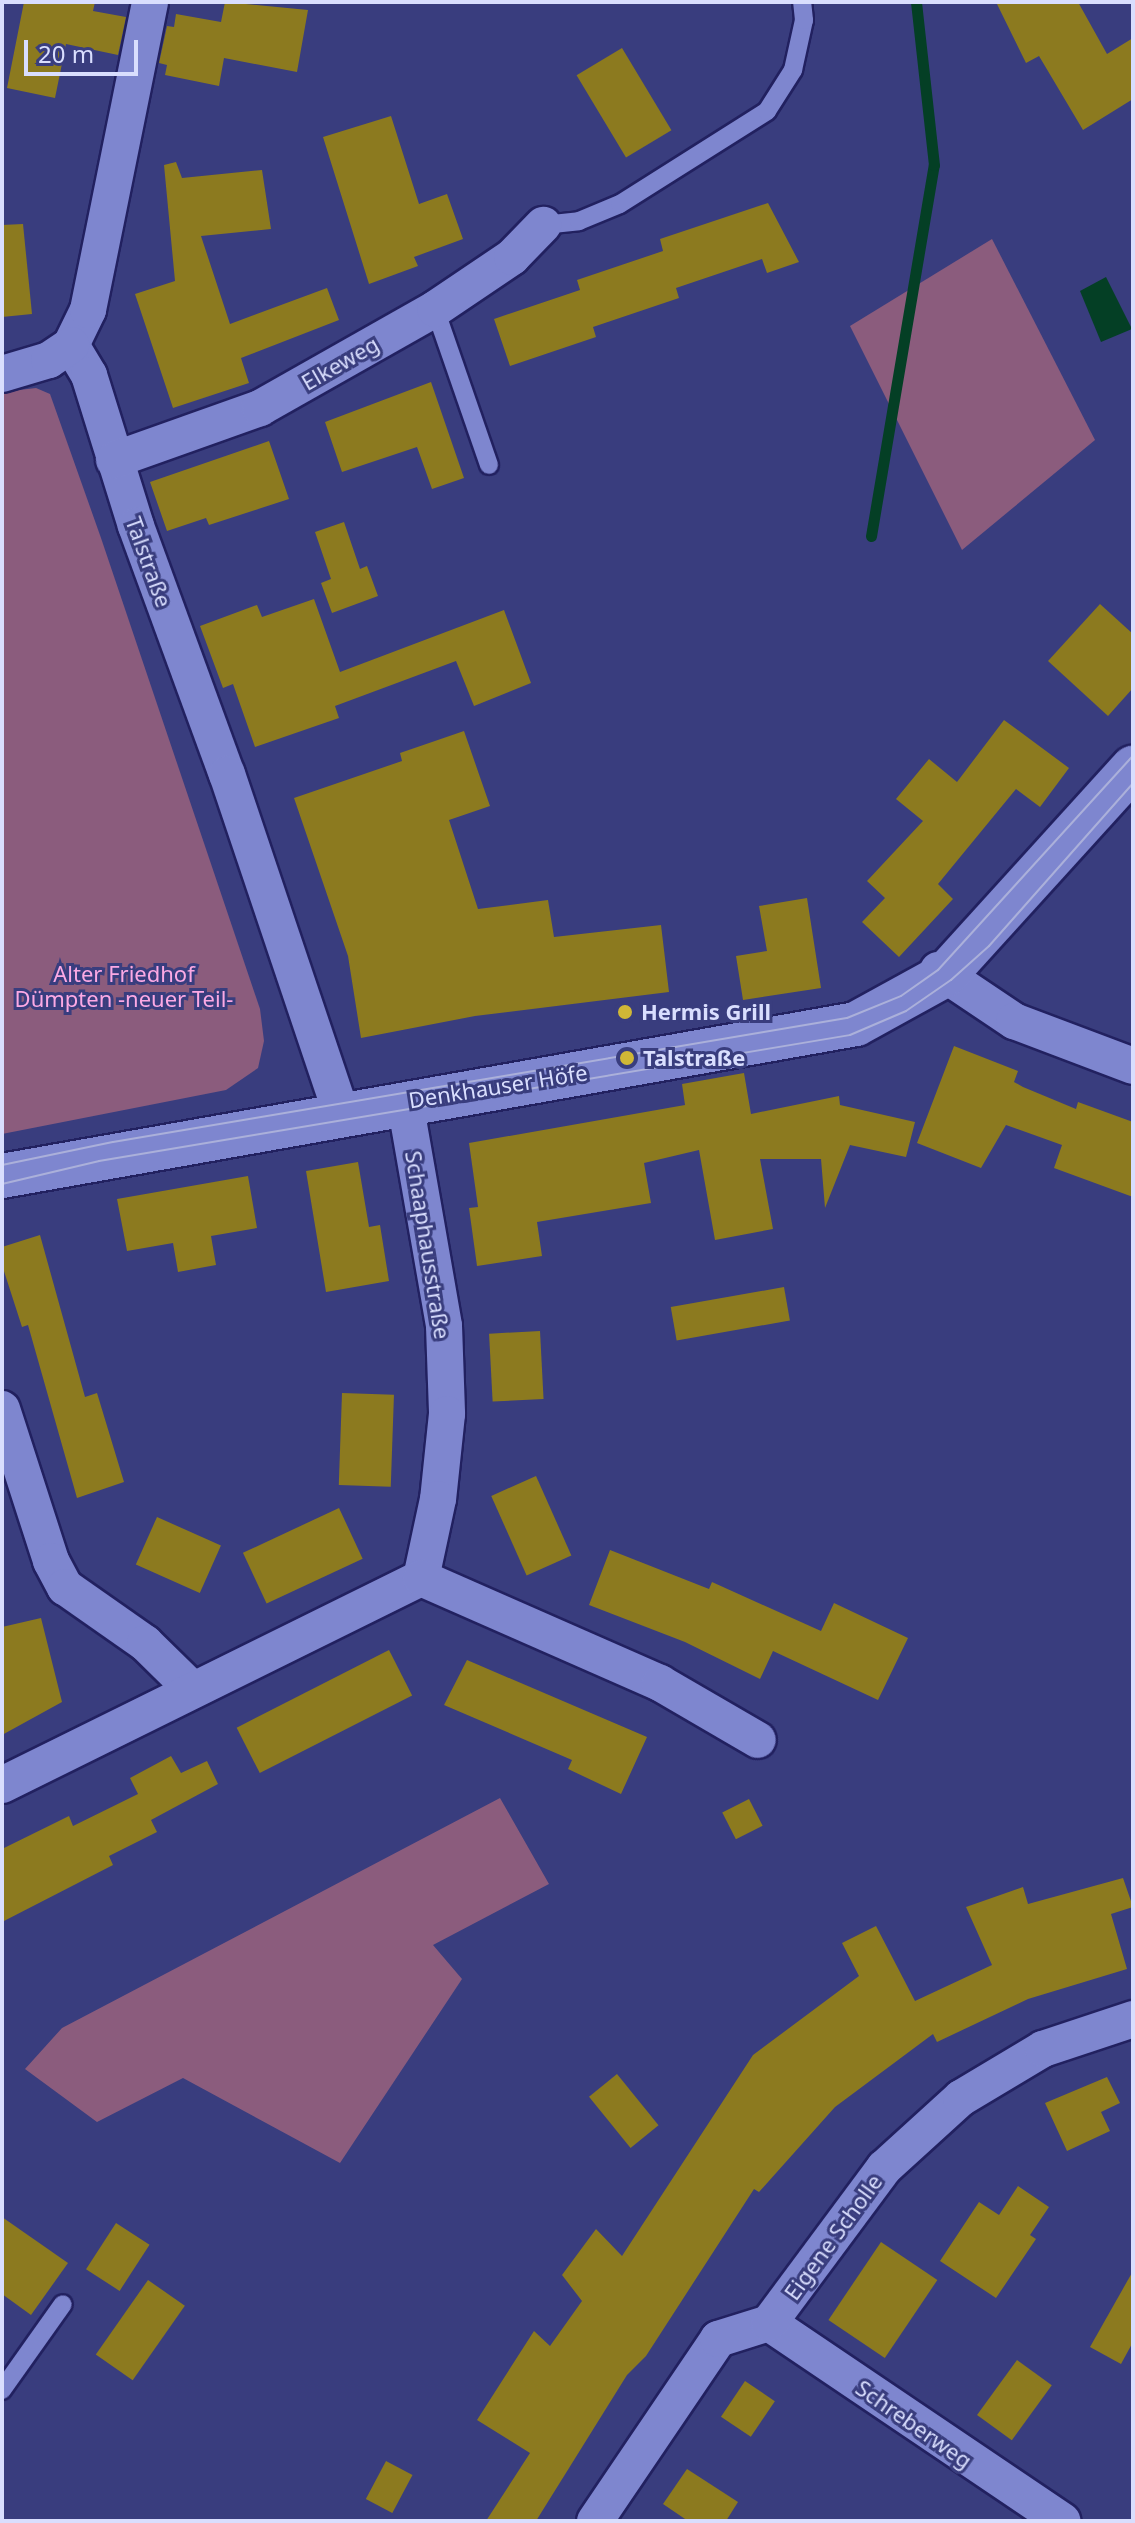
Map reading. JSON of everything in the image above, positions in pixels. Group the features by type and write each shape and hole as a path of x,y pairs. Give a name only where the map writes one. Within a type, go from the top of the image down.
{"street":[{"path":"2,374 49,360 71,345 88,310 150,2"},
{"name":"Elkeweg","path":"114,460 260,408 435,309 512,257 543,225"},
{"name":"Talstraße","path":"71,345 89,375 114,460 341,1113"},
{"name":"Denkhauser Höfe","path":"2,1176 341,1113 808,1036 856,1024 941,973 1133,768"},
{"path":"941,973 1014,1021 1133,1066"},
{"name":"Schaaphausstraße","path":"405,1102 445,1355 447,1414 439,1485 421,1578"},
{"path":"2,1409 51,1561 65,1587 145,1643 191,1688"},
{"path":"2,1785 191,1688 421,1578 660,1683 758,1740"},
{"name":"Eigene Scholle","path":"595,2521 718,2339 769,2323 884,2168 951,2105 1043,2049 1133,2019"},
{"name":"Schreberweg","path":"769,2323 1062,2521"}],"lane":[{"path":"543,225 579,221 620,204 767,111 793,70 804,20 802,2"},
{"path":"435,309 489,465"},
{"path":"2,2390 63,2304"}],"green space":[{"path":"992,239 1095,440 962,550 850,326"},
{"name":"Alter Friedhof Dümpten -neuer Teil-","path":"36,388 50,394 101,538 260,1009 264,1041 258,1068 226,1090 2,1134 2,392"},
{"path":"500,1798 549,1884 433,1945 462,1979 340,2163 183,2078 97,2122 25,2069 62,2028"}],"shaded area":[{"path":"1106,277 1132,329 1101,342 1080,291"}],"building":[{"path":"24,2 95,2 93,11 126,17 118,55 66,44 55,98 7,88"},
{"path":"225,2 308,10 297,72 224,58 219,86 165,75 167,65 159,63 167,26 174,27 176,14 221,22"},
{"path":"996,2 1078,2 1107,54 1133,38 1133,99 1083,130 1039,56 1026,63"},
{"path":"622,48 671,130 626,158 577,75"},
{"path":"391,116 419,204 447,194 463,239 414,257 418,266 369,284 323,137"},
{"path":"176,162 182,178 262,170 271,229 201,236 230,324 327,288 339,320 241,358 249,383 173,408 135,294 175,281 164,165"},
{"path":"768,203 799,262 767,273 762,259 676,288 679,298 593,327 596,337 510,366 494,319 580,290 577,280 663,251 660,239"},
{"path":"23,224 32,314 2,317 2,225"},
{"path":"431,382 464,478 432,489 417,447 342,472 325,422"},
{"path":"269,441 289,499 209,525 206,518 167,531 150,482"},
{"path":"344,522 360,569 367,566 378,596 332,613 321,583 331,579 315,532"},
{"path":"314,599 340,672 504,610 531,683 474,706 456,661 335,706 339,718 255,747 233,684 223,688 200,626 257,605 262,617"},
{"path":"1100,604 1133,634 1133,688 1108,716 1048,661"},
{"path":"1004,720 1069,768 1040,807 1016,789 938,884 953,899 899,957 862,922 885,898 867,881 923,821 896,799 929,759 957,782"},
{"path":"464,731 490,806 449,820 478,909 548,900 554,937 661,925 669,992 475,1016 361,1038 348,956 294,798 402,761 400,753"},
{"path":"807,898 821,988 743,1000 736,956 767,951 759,906"},
{"path":"954,1046 1018,1071 1014,1082 1023,1087 1076,1109 1078,1102 1133,1122 1133,1197 1054,1168 1062,1145 1006,1125 981,1168 917,1143"},
{"path":"744,1073 751,1114 839,1096 840,1105 915,1122 906,1157 850,1145 825,1208 821,1159 760,1159 773,1229 715,1240 699,1150 644,1163 651,1203 537,1222 542,1256 477,1266 469,1208 478,1207 469,1143 685,1105 682,1084"},
{"path":"358,1162 369,1227 380,1225 389,1281 326,1292 306,1171"},
{"path":"248,1176 257,1228 211,1236 216,1265 178,1272 173,1243 127,1251 117,1199"},
{"path":"40,1235 85,1397 97,1393 124,1482 77,1498 28,1325 22,1327 2,1265 2,1247"},
{"path":"784,1287 790,1320 677,1340 671,1307"},
{"path":"540,1331 544,1399 493,1402 489,1334"},
{"path":"342,1393 394,1395 391,1487 339,1485"},
{"path":"536,1476 571,1555 527,1575 491,1496"},
{"path":"339,1508 363,1559 267,1604 243,1553"},
{"path":"157,1517 221,1545 200,1593 136,1565"},
{"path":"610,1550 709,1589 712,1582 821,1631 834,1603 908,1638 878,1700 773,1651 760,1679 685,1642 589,1605"},
{"path":"41,1618 62,1702 2,1735 2,1627"},
{"path":"389,1650 412,1695 260,1773 237,1728"},
{"path":"467,1660 647,1737 621,1794 568,1769 572,1760 444,1705"},
{"path":"171,1756 181,1773 207,1761 218,1784 151,1820 157,1832 109,1856 113,1865 2,1922 2,1849 69,1816 73,1826 138,1794 130,1778"},
{"path":"749,1799 763,1826 736,1839 722,1813"},
{"path":"1123,1878 1133,1907 1111,1914 1127,1969 1028,1999 937,2042 933,2034 835,2107 759,2192 754,2189 646,2356 627,2375 536,2521 486,2521 530,2453 477,2420 534,2331 550,2346 582,2301 562,2275 596,2229 622,2256 753,2055 859,1976 842,1943 876,1926 915,2001 992,1965 966,1907 1023,1887 1028,1904"},
{"path":"617,2074 659,2125 631,2148 589,2097"},
{"path":"1107,2077 1120,2103 1101,2112 1110,2131 1067,2151 1045,2103"},
{"path":"1018,2186 1049,2207 1030,2235 1036,2239 996,2298 940,2261 979,2202 999,2215"},
{"path":"2,2217 68,2263 31,2315 2,2294"},
{"path":"116,2223 150,2245 120,2291 86,2269"},
{"path":"881,2242 937,2280 885,2358 828,2320"},
{"path":"1133,2271 1133,2342 1121,2364 1090,2347"},
{"path":"148,2280 185,2306 133,2380 96,2355"},
{"path":"1017,2360 1052,2385 1012,2440 977,2415"},
{"path":"745,2381 775,2401 751,2437 721,2417"},
{"path":"386,2461 412,2475 392,2513 366,2499"},
{"path":"687,2469 738,2502 726,2521 688,2521 663,2504"}],"waterway":[{"path":"871,536 934,165 916,2"}],"tram line":[{"path":"2,1165 113,1142 847,1018 901,996 938,970 1133,756"},
{"path":"2,1184 99,1161 850,1035 906,1011 951,980 989,946 1133,783"}],"place":[{"name":"Hermis Grill","path":"625,1012"},
{"name":"Talstraße","path":"627,1058"}]}
